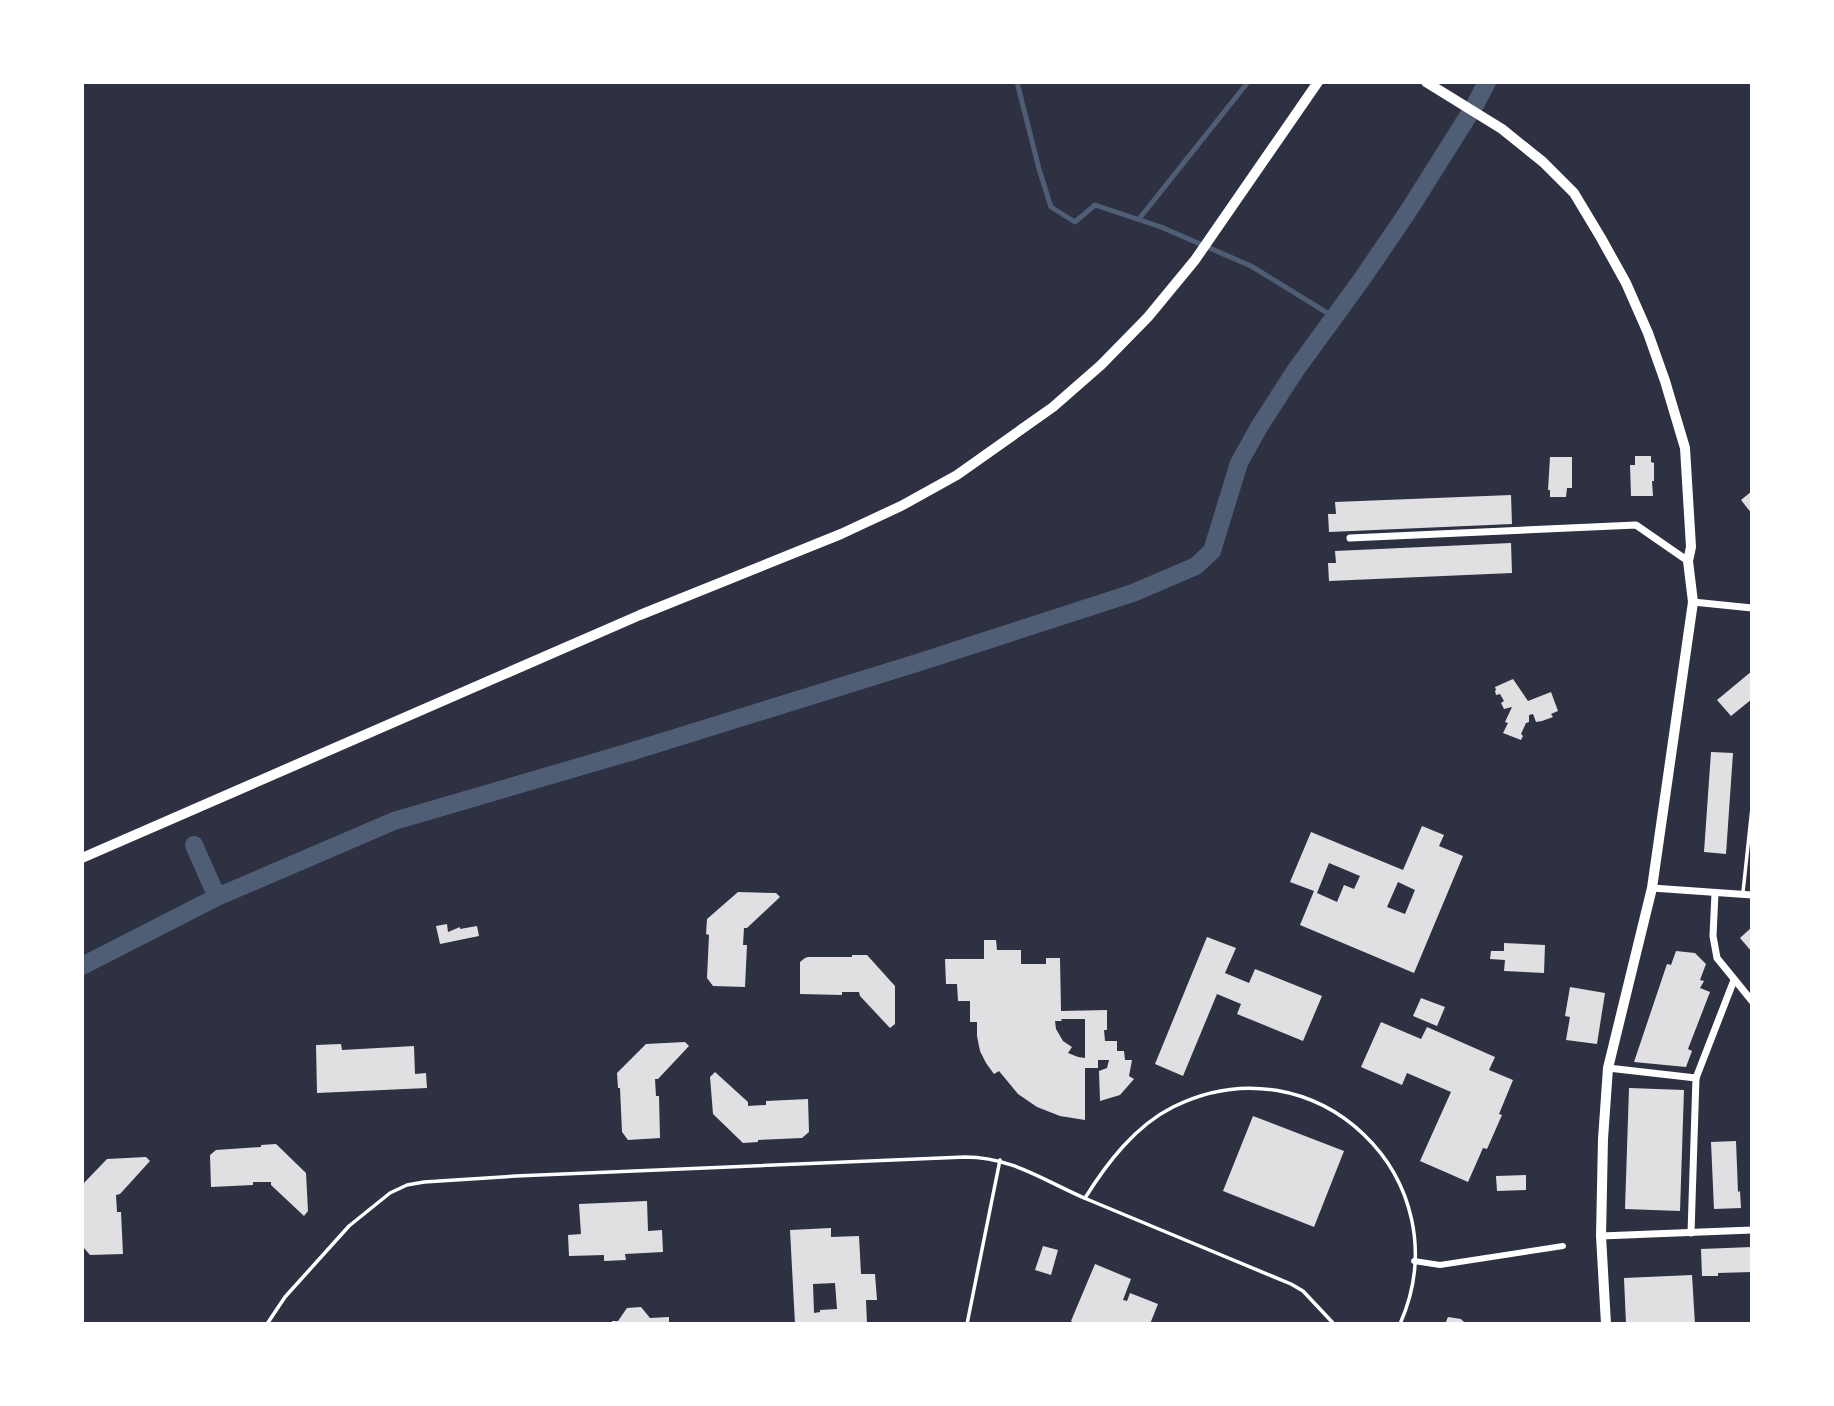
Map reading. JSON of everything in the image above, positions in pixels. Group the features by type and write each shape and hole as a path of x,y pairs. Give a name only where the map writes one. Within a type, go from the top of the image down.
{"main road":[{"path":"82,858 640,615 841,534 901,506 957,475 1052,407 1101,365 1148,317 1195,260 1318,82"},
{"path":"1427,83 1502,129 1543,162 1574,193 1626,283 1637,308 1665,381 1685,448 1691,547 1688,561 1693,602 1653,888 1608,1068 1601,1236 1606,1324"}],"street":[{"path":"1350,538 1636,525 1688,561"},
{"path":"1693,602 1752,608"},
{"path":"1653,888 1752,895"},
{"path":"1715,893 1713,936 1717,958 1752,1001"},
{"path":"1691,1233 1696,1079 1734,980"},
{"path":"1608,1068 1696,1079"},
{"path":"1601,1236 1752,1230"},
{"path":"1414,1261 1440,1265 1563,1246"}],"lane":[{"path":"1742,895 1752,808"},
{"path":"1085,1198 1133,1136 1172,1108 1194,1098 1242,1088 1295,1094 1326,1107 1353,1125 1377,1147 1389,1164 1407,1202 1413,1222 1413,1282 1400,1324"},
{"path":"267,1324 277,1306 349,1226 390,1193 407,1185 516,1176 951,1157 979,1157 1012,1164 1085,1198 1291,1284 1303,1292 1334,1324"},
{"path":"967,1324 1000,1160"}],"building":[{"path":"1635,456 1651,456 1651,462 1654,463 1653,496 1631,496 1630,465 1635,465"},
{"path":"1550,457 1572,457 1572,488 1567,488 1566,497 1550,497"},
{"path":"1752,491 1752,514 1741,500"},
{"path":"1511,495 1512,524 1329,532 1328,514 1336,514 1335,502"},
{"path":"1511,543 1512,573 1329,581 1328,563 1336,563 1335,551"},
{"path":"1752,671 1752,699 1731,716 1717,700"},
{"path":"1513,679 1528,701 1551,692 1558,711 1551,714 1553,717 1536,722 1533,714 1529,715 1529,722 1521,734 1521,740 1503,733 1512,707 1504,709 1501,703 1504,701 1495,691 1495,687"},
{"path":"1711,752 1733,753 1726,854 1704,852"},
{"path":"1422,826 1444,835 1439,846 1463,856 1414,973 1300,925 1314,891 1290,882 1311,832 1403,870","holes":["1329,863 1360,876 1354,889 1344,885 1337,902 1317,893","1398,882 1415,890 1405,914 1387,907"]},
{"path":"738,892 776,893 780,897 744,928 743,945 747,945 745,987 713,986 707,978 707,919"},
{"path":"447,924 448,932 460,927 477,926 479,936 440,944 436,926"},
{"path":"1752,927 1752,952 1740,938"},
{"path":"1207,937 1236,948 1225,973 1249,983 1255,969 1322,996 1303,1041 1237,1014 1241,1004 1217,994 1183,1076 1155,1064"},
{"path":"984,940 996,940 997,950 1021,950 1021,964 1046,964 1046,958 1060,958 1061,1011 1107,1010 1105,1041 1117,1041 1117,1051 1124,1051 1125,1060 1132,1060 1129,1076 1134,1079 1120,1095 1100,1101 1099,1071 1107,1068 1109,1060 1098,1060 1098,1068 1085,1068 1085,1120 1060,1116 1037,1107 1018,1094 999,1071 994,1074 980,1051 977,1022 970,1022 970,1001 958,1001 957,984 946,984 945,959 984,959","holes":["1085,1019 1085,1058 1068,1053 1072,1047 1063,1041 1055,1021"]},
{"path":"1504,943 1545,945 1544,973 1504,971 1505,960 1490,959 1491,951 1504,951"},
{"path":"1676,951 1695,953 1706,964 1700,980 1704,981 1700,988 1710,992 1688,1049 1692,1051 1686,1067 1634,1062 1667,964 1671,965"},
{"path":"867,955 895,986 895,1024 890,1028 859,992 842,992 842,995 800,994 800,962 805,958"},
{"path":"1570,987 1605,993 1597,1044 1566,1040 1570,1017 1565,1016"},
{"path":"1421,998 1445,1007 1437,1026 1413,1016"},
{"path":"1381,1022 1421,1039 1427,1027 1495,1057 1489,1070 1513,1080 1487,1149 1483,1148 1468,1182 1420,1161 1451,1092 1407,1073 1402,1085 1361,1067"},
{"path":"685,1042 689,1046 655,1079 656,1096 659,1096 660,1138 628,1140 622,1132 617,1073 646,1044"},
{"path":"341,1044 342,1050 414,1046 415,1074 426,1073 427,1088 317,1093 316,1045"},
{"path":"715,1072 748,1102 748,1106 766,1105 766,1101 808,1099 809,1132 802,1138 743,1143 713,1114 710,1077"},
{"path":"1629,1088 1684,1090 1680,1211 1625,1209"},
{"path":"1253,1116 1344,1151 1314,1227 1223,1191"},
{"path":"1736,1141 1741,1208 1714,1209 1711,1142"},
{"path":"276,1144 306,1173 308,1211 304,1216 271,1182 211,1187 210,1155 216,1150"},
{"path":"146,1157 150,1161 120,1194 116,1195 117,1212 121,1212 123,1254 90,1255 84,1248 82,1185 107,1159"},
{"path":"1526,1175 1526,1190 1497,1191 1496,1176"},
{"path":"647,1201 648,1231 662,1230 663,1252 625,1254 626,1260 604,1261 604,1255 569,1256 568,1235 581,1234 579,1204"},
{"path":"831,1228 831,1237 859,1236 861,1274 875,1274 877,1300 866,1300 867,1324 795,1324 790,1230","holes":["835,1283 837,1309 814,1313 813,1284"]},
{"path":"1043,1246 1058,1250 1051,1275 1035,1270"},
{"path":"1752,1247 1752,1272 1702,1276 1701,1249"},
{"path":"1095,1264 1131,1279 1123,1300 1127,1301 1130,1293 1158,1304 1150,1324 1075,1324 1071,1321"},
{"path":"1692,1275 1695,1324 1626,1324 1624,1278"},
{"path":"641,1307 650,1318 669,1317 669,1324 612,1324 612,1321 618,1321 627,1308"},
{"path":"1448,1317 1461,1319 1466,1324 1445,1324"}],"waterway":[{"path":"1017,82 1051,207 1075,222 1095,205 1161,227 1251,266 1334,317"},
{"path":"1139,219 1248,82"},
{"path":"82,966 217,897 394,821 630,752 920,662 1133,593 1196,566 1212,551 1239,463 1259,427 1295,371 1409,210 1487,82"},
{"path":"194,845 217,897"}]}
